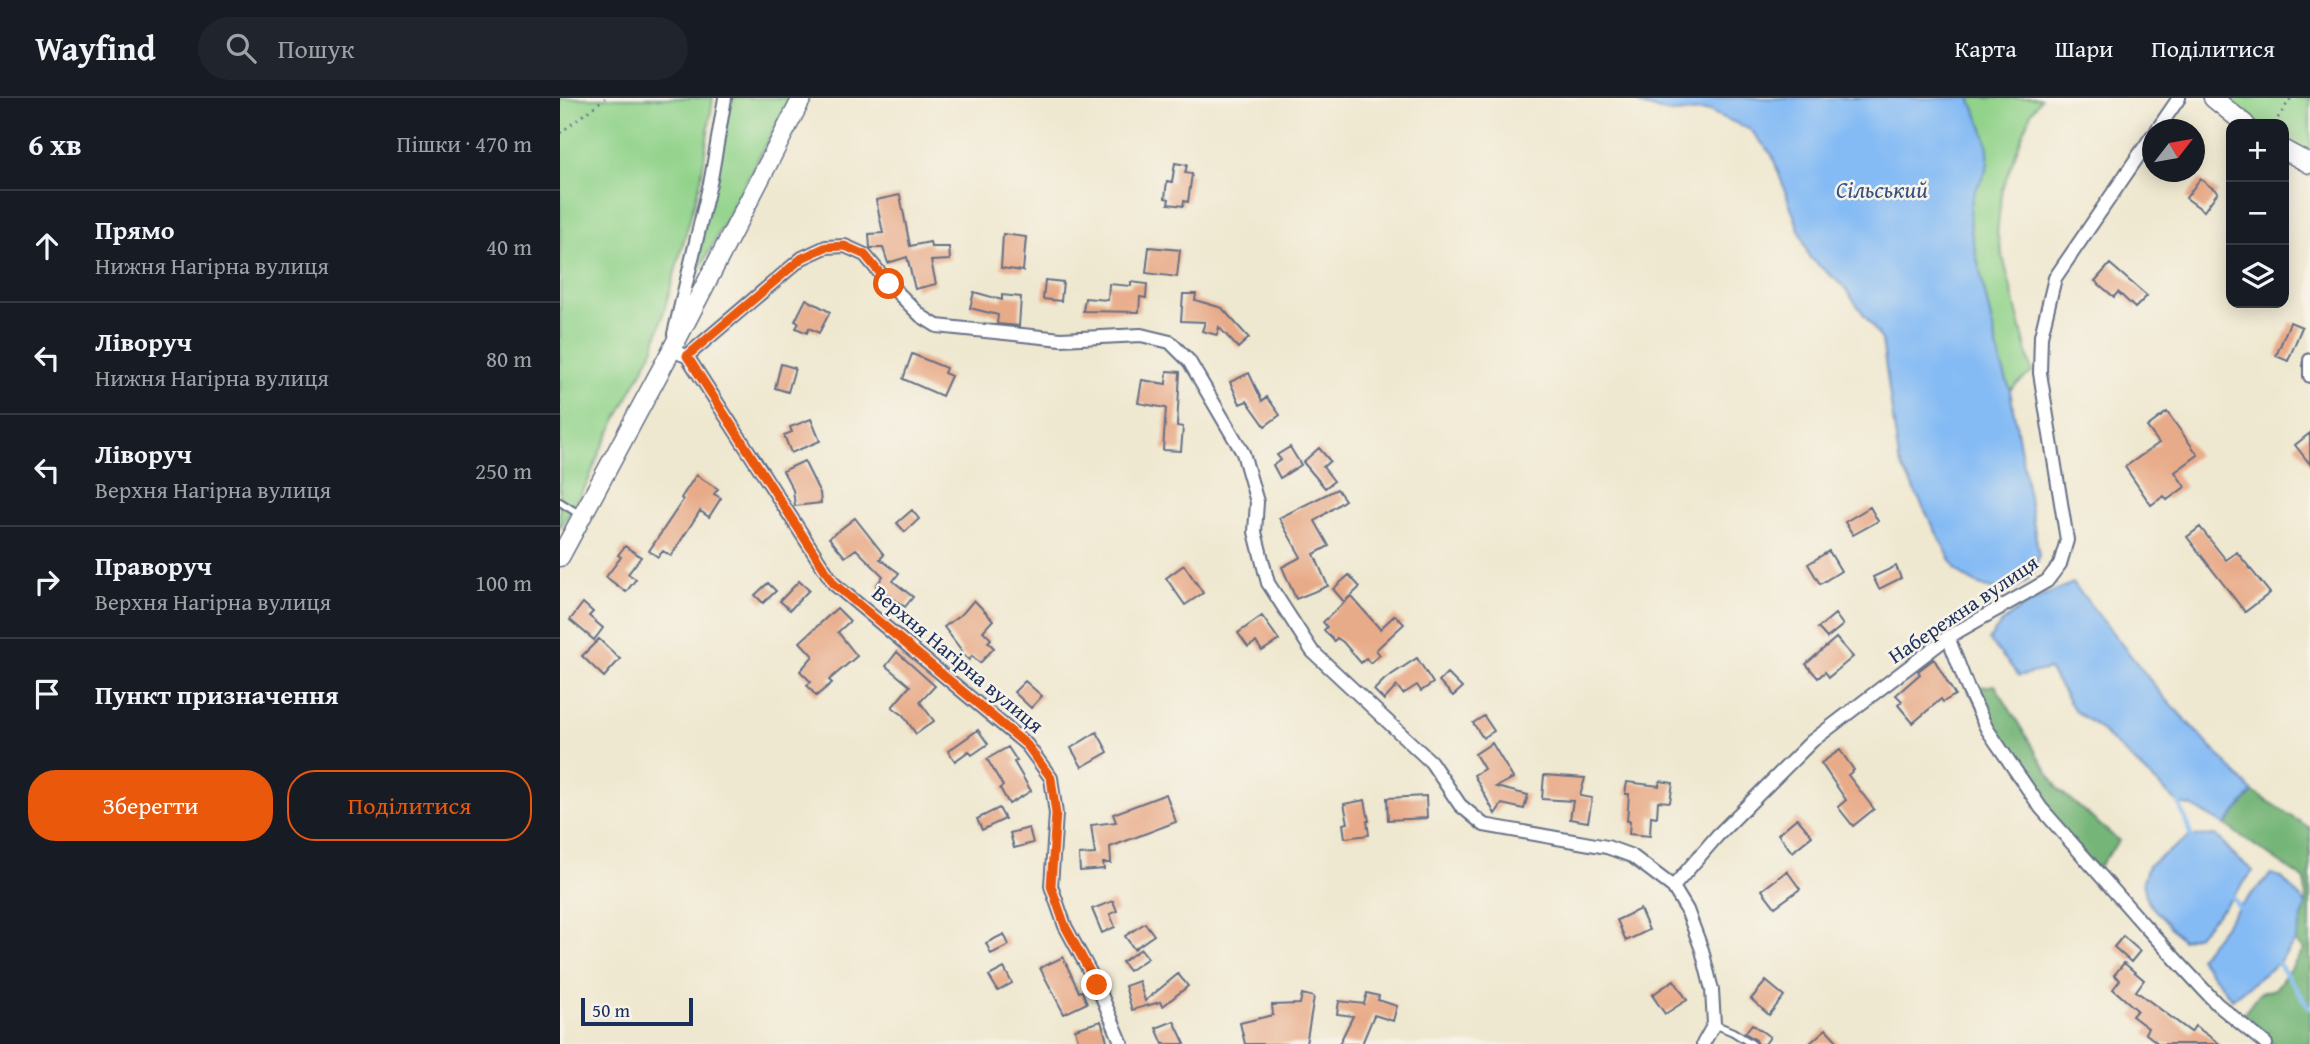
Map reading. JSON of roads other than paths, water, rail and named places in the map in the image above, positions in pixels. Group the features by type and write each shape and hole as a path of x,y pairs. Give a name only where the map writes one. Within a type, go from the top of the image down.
{"main road":[{"path":"560,557 679,353 802,98"},
{"path":"2213,98 2239,119"},
{"path":"2289,153 2310,164"}],"street":[{"path":"679,353 725,98"},
{"path":"2165,119 2179,98"},
{"name":"Набережна вулиця","path":"1672,887 1717,836 1812,741 1948,636 2048,581 2060,564 2067,540 2040,373 2041,336 2055,278 2142,151"},
{"path":"679,353 802,258 826,247 835,246 845,246 865,255 897,292 937,326 1061,339 1141,335 1170,342 1189,362 1243,453 1257,502 1255,532 1268,583 1312,650 1431,762 1460,805 1484,825 1607,847 1632,856 1672,887 1687,910 1702,950 1712,990 1714,1024 1703,1044"},
{"name":"Верхня Нагірна вулиця","path":"679,353 834,584 1027,745 1051,778 1056,814 1051,886 1065,926 1097,985 1122,1044"},
{"path":"2310,360 2310,376"},
{"path":"1948,636 1987,729 2040,808 2217,1004 2266,1044"}],"lane":[{"path":"560,502 583,517"},
{"path":"1714,1024 1752,1044"}],"water":[{"name":"Сільський","path":"1634,98 1970,98 1984,132 1988,151 1986,171 1972,198 1971,232 2000,360 2010,390 2039,555 2034,570 2026,581 2005,590 1993,589 1968,579 1956,570 1899,461 1882,340 1844,287 1809,257 1772,155 1751,130 1709,111 1670,113 1641,105"},
{"path":"2073,583 2163,696 2253,792 2225,825 2191,806 2179,804 2094,724 2075,711 2049,669 2019,676 1989,640 2015,612"},
{"path":"2216,835 2253,871 2198,935 2182,940 2147,901 2143,881 2148,866 2189,837"},
{"path":"2271,874 2281,877 2306,904 2295,942 2278,963 2232,999 2199,958 2239,907"}],"waterway":[{"path":"2178,800 2193,841"},
{"path":"2230,894 2241,910"},
{"path":"2276,960 2310,1008"}]}
